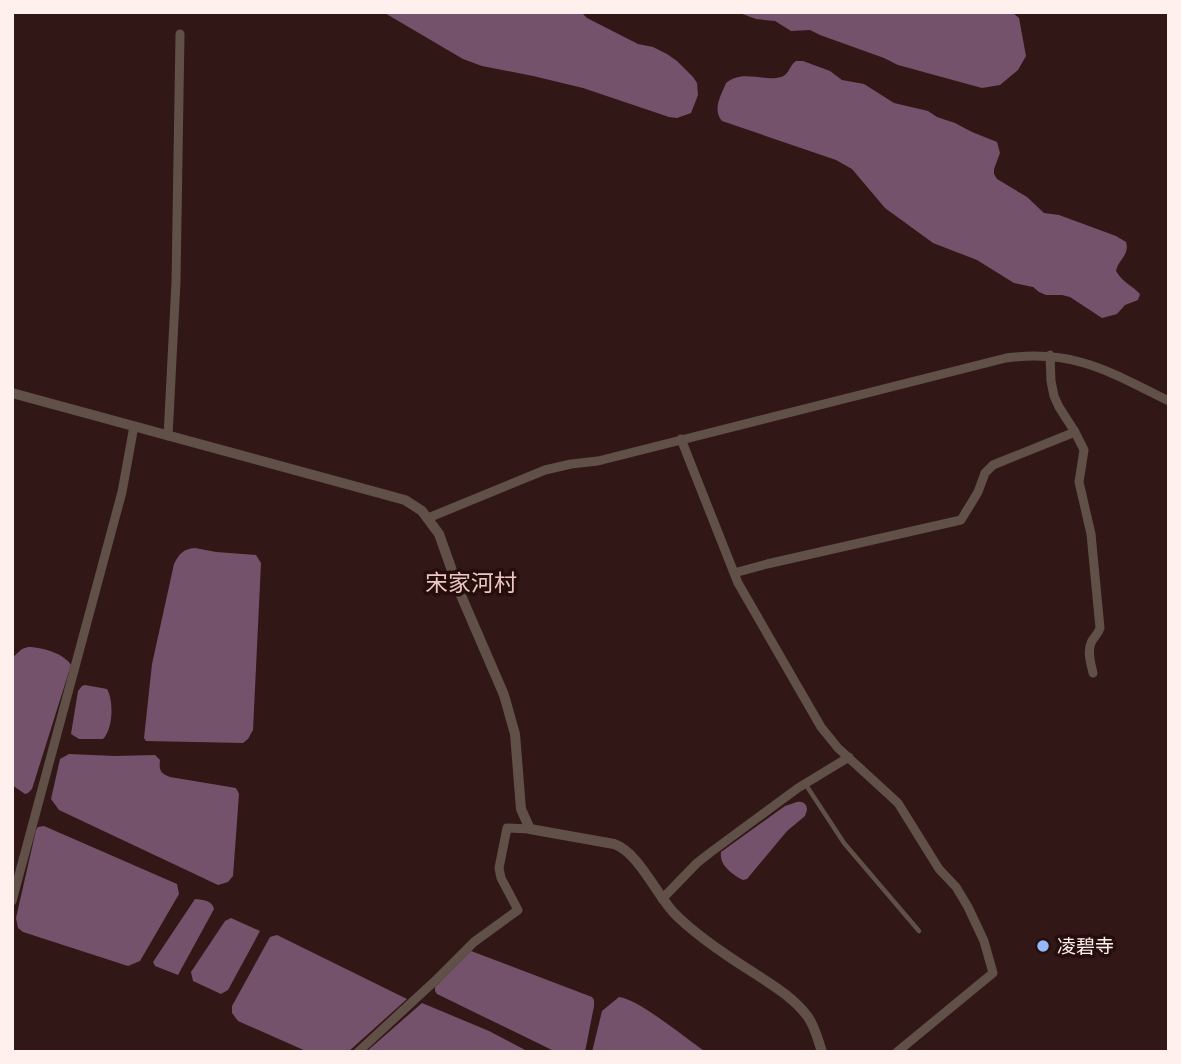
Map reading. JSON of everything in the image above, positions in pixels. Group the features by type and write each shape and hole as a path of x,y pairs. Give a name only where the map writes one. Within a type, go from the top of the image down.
{"street":[{"path":"168,436 176,282 180,34"},
{"path":"428,517 545,470 598,461 1006,358 1049,355 1073,359 1100,367 1169,401"},
{"path":"1049,355 1054,396 1084,450 1079,482 1091,534 1100,628 1090,648 1093,673"},
{"path":"12,393 405,500 422,511 439,534 460,593 504,695 514,734 521,808 530,829"},
{"path":"12,901 122,492 134,426"},
{"path":"734,573 961,520 978,492 985,473 993,465 1075,432"},
{"path":"681,439 738,583 821,727 838,748 898,803 939,869 956,887 984,941 993,973 897,1052"},
{"path":"662,899 711,852 806,784 849,757"},
{"path":"358,1052 474,942 518,910 501,877 499,863 507,828 530,829 620,846 633,856 662,899 677,915 706,940 780,989 801,1009 812,1023 822,1052"}],"lane":[{"path":"806,784 844,843 919,931"}],"shaded area":[{"path":"383,12 581,12 587,18 638,44 653,47 677,61 697,83 698,95 691,113 677,118 669,117 583,88 482,66 463,59"},
{"path":"737,12 1012,12 1019,18 1026,56 1018,70 1000,85 982,88 898,65 810,30 791,31 775,21 756,19"},
{"path":"796,61 830,71 842,80 864,84 894,103 928,111 997,142 1000,153 994,174 997,179 1027,197 1044,213 1059,215 1126,242 1125,254 1116,271 1140,294 1138,300 1125,305 1117,314 1102,318 1070,297 1046,295 1033,287 1014,283 977,260 933,243 885,208 852,169 836,160 722,121 718,107 726,83 746,76 781,77"},
{"path":"195,548 256,555 261,563 253,730 243,743 146,741 144,738 152,664 174,564 182,553"},
{"path":"28,647 52,652 71,665 32,789 25,794 12,785 12,658"},
{"path":"85,685 107,689 109,694 111,722 103,739 79,739 71,734 78,691"},
{"path":"69,754 155,755 160,760 161,771 170,777 236,788 239,794 233,876 228,882 218,885 59,810 51,799 60,759"},
{"path":"797,802 806,806 805,816 787,831 747,879 743,880 727,869 721,852 785,806"},
{"path":"44,826 177,884 179,894 140,961 128,966 23,932 18,928 16,918 36,830"},
{"path":"195,899 209,902 214,909 178,975 155,966 153,962"},
{"path":"231,918 260,931 228,990 221,994 193,981 191,972 225,921"},
{"path":"277,935 407,999 348,1052 308,1052 238,1021 232,1013 232,1006 270,937"},
{"path":"471,951 592,997 594,1006 585,1052 556,1052 437,994 435,987"},
{"path":"619,997 628,999 650,1012 706,1052 592,1052 602,1011"},
{"path":"422,1003 489,1031 529,1052 366,1052"}],"place":[{"name":"凌碧寺","path":"1043,946"}],"district":[{"name":"宋家河村","path":"471,583"}]}
